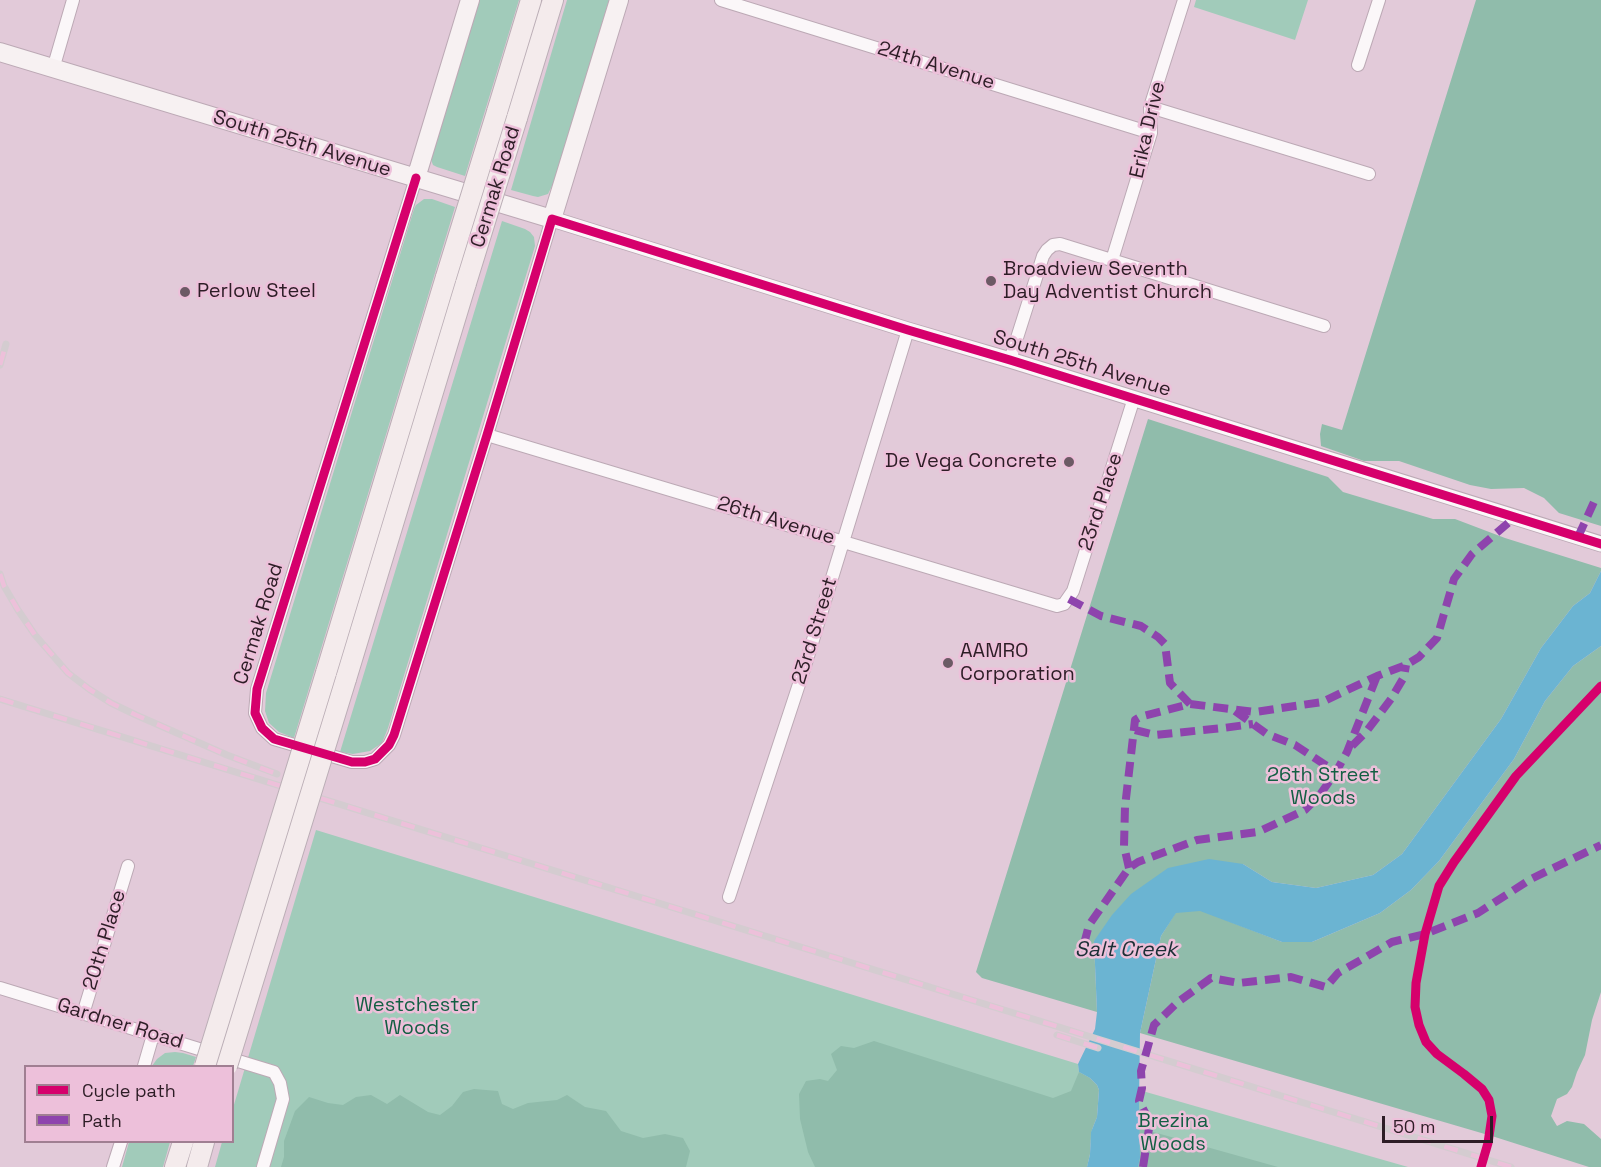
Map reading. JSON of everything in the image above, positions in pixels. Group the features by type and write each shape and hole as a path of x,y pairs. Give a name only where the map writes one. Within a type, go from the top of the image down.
{"main road":[{"path":"416,178 470,0"},
{"name":"Cermak Road","path":"205,1065 531,0"},
{"name":"Cermak Road","path":"227,1065 553,0"},
{"path":"552,219 619,0"},
{"name":"South 25th Avenue","path":"0,52 552,219"},
{"path":"175,1167 183,1143"},
{"path":"197,1167 204,1143"}],"street":[{"path":"52,69 73,0"},
{"name":"24th Avenue","path":"721,0 1151,133"},
{"name":"Erika Drive","path":"1112,260 1151,133 1150,107 1184,0"},
{"path":"1358,65 1379,0"},
{"path":"1150,107 1369,174"},
{"name":"Cermak Road","path":"416,178 257,689 255,713 262,728 274,739 352,762 375,759 389,745 397,726 552,219"},
{"name":"South 25th Avenue","path":"552,219 1595,543"},
{"path":"1011,360 1043,256 1047,249 1060,244 1324,326"},
{"name":"23rd Street","path":"729,897 805,666 909,330"},
{"name":"23rd Place","path":"1064,604 1073,591 1134,398"},
{"name":"26th Avenue","path":"487,435 1048,604 1057,606 1064,604"},
{"name":"20th Place","path":"83,1014 128,866"},
{"name":"Gardner Road","path":"0,988 274,1072 280,1083 283,1099 263,1167"},
{"path":"144,1065 153,1035"},
{"path":"113,1167 121,1143"}],"green space":[{"path":"477,0 519,0 465,176 433,165 430,157"},
{"path":"567,0 609,0 556,178 548,194 538,197 511,190"},
{"path":"1196,0 1308,0 1295,40 1194,7"},
{"path":"1476,0 1601,0 1601,526 1559,513 1544,498 1524,488 1491,489 1470,485 1399,461 1364,461 1321,446 1322,424 1342,430"},
{"path":"424,199 432,199 455,207 294,738 279,732 269,723 265,711 266,693 414,209"},
{"path":"502,221 530,232 534,237 535,246 388,728 382,743 370,751 353,754 340,752"},
{"name":"26th Street Woods","path":"1148,419 1328,477 1343,492 1433,519 1455,519 1505,538 1601,568 1601,571 1590,593 1573,606 1541,648 1501,719 1402,854 1373,875 1316,888 1272,882 1243,864 1094,941 1097,1012 982,978 976,972"},
{"path":"1601,646 1601,992 1592,1020 1585,1055 1572,1087 1567,1094 1557,1099 1551,1116 1557,1126 1567,1121 1584,1124 1601,1139 1601,1167 1589,1167 1495,1137 1140,1033 1161,936 1176,912 1200,910 1282,942 1312,942 1380,913 1411,890 1439,861 1514,759 1545,701 1573,666"},
{"name":"Westchester Woods","path":"316,830 1078,1064 1079,1072 1090,1078 1097,1105 1097,1117 1093,1123 1087,1167 215,1167 222,1143 234,1143 234,1105"},
{"path":"874,1041 1053,1098 1071,1091 1079,1072 1090,1078 1099,1090 1097,1117 1091,1132 1087,1167 815,1167 808,1152 800,1119 799,1094 806,1081 820,1079 828,1081 837,1070 831,1054 841,1046 854,1048"},
{"path":"165,1053 183,1053 196,1057 193,1065 153,1065"},
{"path":"474,1089 498,1091 502,1104 513,1109 528,1103 557,1100 567,1095 585,1107 606,1111 621,1131 643,1138 665,1134 683,1138 690,1151 686,1167 281,1167 284,1157 284,1141 295,1111 309,1097 343,1105 356,1097 371,1095 387,1104 400,1095 428,1112 440,1115 452,1106 463,1092"},
{"name":"Brezina Woods","path":"1139,1090 1408,1167 1138,1167"},
{"path":"1139,1128 1278,1167 1138,1167"},
{"path":"129,1143 170,1143 163,1167 122,1167"}],"water":[{"name":"Salt Creek","path":"1601,571 1601,646 1573,666 1545,701 1514,759 1439,861 1411,890 1380,913 1312,942 1282,942 1200,911 1176,913 1161,936 1140,1033 1140,1158 1138,1167 1087,1167 1091,1132 1097,1117 1099,1090 1090,1078 1079,1072 1078,1064 1095,1029 1097,1012 1094,941 1112,915 1131,894 1168,868 1209,859 1243,864 1272,882 1316,888 1373,875 1402,854 1501,719 1541,648 1573,606 1590,593"}],"railway":[{"path":"0,365 6,344"},
{"path":"0,574 4,586 35,635 68,673 89,689 136,715 277,774"},
{"path":"0,699 1511,1167"},
{"path":"1057,1035 1098,1048"}],"marked path":[{"path":"1578,537 1594,502 1601,501"},
{"path":"1129,868 1124,846 1125,807 1135,720 1190,704 1255,712 1322,702 1406,665 1419,657 1437,638 1454,579 1472,554 1515,517"},
{"path":"1069,599 1101,616 1141,626 1158,637 1165,644 1170,683 1190,704"},
{"path":"1352,746 1366,732 1391,699 1404,677 1406,665"},
{"path":"1084,944 1089,925 1129,868 1138,862 1197,840 1258,832 1305,810 1319,796 1347,752 1377,676"},
{"path":"1235,711 1267,734 1295,745 1336,772"},
{"path":"1135,730 1155,735 1253,724"},
{"path":"1143,1167 1150,1122 1139,1101 1142,1088 1141,1071 1154,1025 1178,1002 1211,978 1239,983 1291,977 1326,987 1338,973 1392,942 1425,934 1478,913 1531,879 1601,845"}],"cycle path":[{"path":"416,178 257,689 255,713 262,728 274,739 352,762 375,759 389,745 487,435 552,219 1601,544"},
{"path":"1481,1167 1492,1116 1489,1100 1482,1089 1437,1054 1426,1042 1419,1025 1415,1007 1416,983 1425,934 1439,886 1454,862 1516,776 1601,686"}],"place":[{"name":"Broadview Seventh Day Adventist Church","path":"991,281"},
{"name":"Perlow Steel","path":"185,292"},
{"name":"De Vega Concrete","path":"1069,462"},
{"name":"AAMRO Corporation","path":"948,663"}]}
